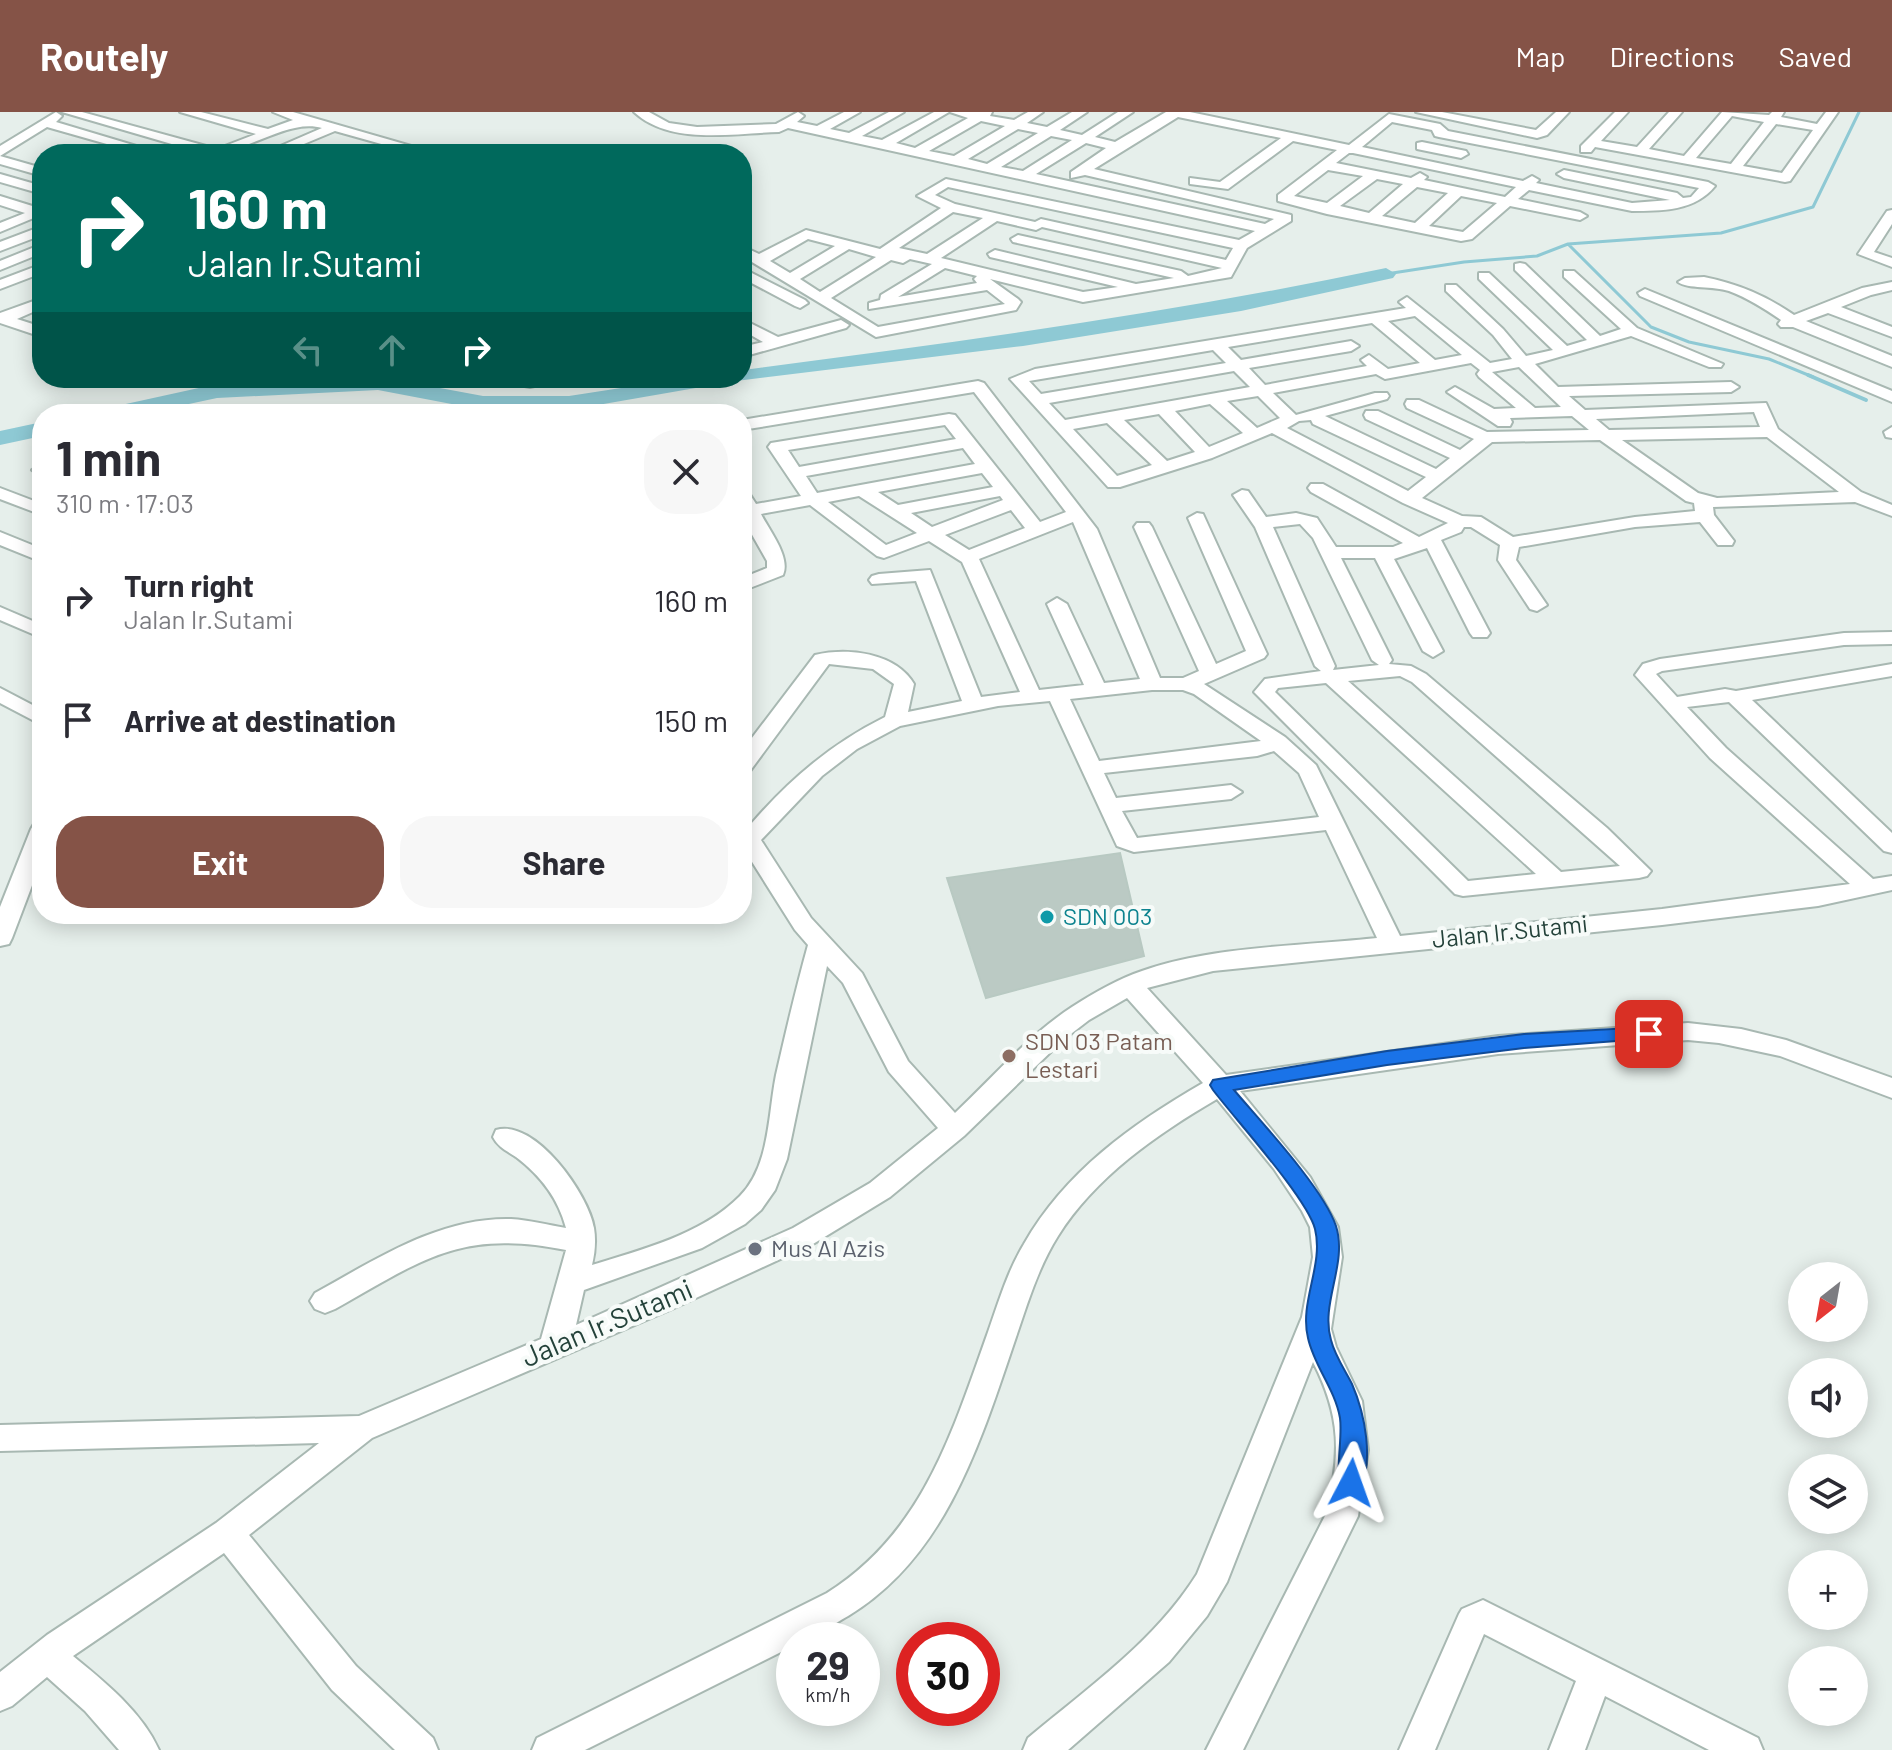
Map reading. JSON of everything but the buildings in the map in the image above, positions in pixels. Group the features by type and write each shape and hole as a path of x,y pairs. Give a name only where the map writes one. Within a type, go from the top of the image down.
{"street":[{"path":"4,149 61,112"},
{"path":"68,112 185,144"},
{"path":"186,112 268,133"},
{"path":"279,112 389,144"},
{"path":"640,112 666,126 686,131 782,125 819,130 1026,175 1056,188"},
{"path":"782,125 805,112"},
{"path":"819,130 854,112"},
{"path":"851,137 898,112"},
{"path":"885,144 943,112"},
{"path":"956,112 984,115 1015,125 1117,146"},
{"path":"957,160 1037,112"},
{"path":"991,167 1081,112"},
{"path":"1026,175 1127,112"},
{"path":"1039,203 1117,146 1174,112 1640,208 1695,200 1707,185 1439,133"},
{"path":"1419,112 1537,134 1552,116"},
{"path":"1622,112 1589,146 1785,178 1832,112"},
{"path":"1640,152 1676,112"},
{"path":"1686,161 1731,112 1775,116 1821,128"},
{"path":"919,151 984,115"},
{"path":"1733,170 1775,116"},
{"path":"1403,161 1442,130 1389,118 1283,198 1417,229 1456,237 1467,236 1556,156"},
{"path":"241,144 306,119"},
{"path":"173,140 223,121"},
{"path":"782,125 1056,188 1267,229"},
{"path":"42,127 99,144"},
{"path":"42,127 114,144"},
{"path":"293,144 332,128"},
{"path":"336,144 357,135"},
{"path":"1172,177 1223,186 1292,136"},
{"path":"375,144 382,141"},
{"path":"1422,146 1482,158"},
{"path":"4,149 31,151"},
{"path":"0,160 32,169"},
{"path":"1323,165 1580,216"},
{"path":"1370,219 1432,167"},
{"path":"1527,167 1695,200"},
{"path":"760,260 806,234 1083,297 1226,274 1241,245 1286,216 1083,170"},
{"path":"1327,210 1374,174"},
{"path":"0,178 32,187"},
{"path":"1231,266 1125,241 994,217 951,207 924,196 946,183 1241,245"},
{"path":"1417,229 1459,190"},
{"path":"0,200 32,214"},
{"path":"933,264 887,248 951,207"},
{"path":"0,208 32,216"},
{"path":"969,272 1063,208"},
{"path":"1892,214 1865,254 1892,263"},
{"path":"752,349 847,322 903,287 994,217"},
{"path":"0,228 32,219"},
{"path":"1125,241 1144,225"},
{"path":"0,247 32,234"},
{"path":"1018,239 1195,278"},
{"path":"790,279 848,244"},
{"path":"0,266 32,252"},
{"path":"995,254 1139,288"},
{"path":"822,297 889,255"},
{"path":"752,256 822,297 866,338"},
{"path":"1520,267 1599,343"},
{"path":"0,285 32,272"},
{"path":"752,277 847,322 883,333 1011,307 1013,302 993,285 969,272"},
{"path":"1569,274 1632,331 1715,364"},
{"path":"1484,276 1564,352"},
{"path":"1685,282 1704,281 1734,288 1768,304 1792,321 1892,362"},
{"path":"874,306 993,285"},
{"path":"0,299 32,286"},
{"path":"1755,339 1867,291 1892,286"},
{"path":"903,287 935,296"},
{"path":"1451,288 1498,332 1554,392 1607,437 1692,497 1704,509 1725,541"},
{"path":"1867,291 1892,300"},
{"path":"1645,293 1892,397"},
{"path":"1405,299 1483,366 1492,369 1599,343 1632,331"},
{"path":"2,319 32,307"},
{"path":"1827,307 1892,332"},
{"path":"1353,374 1381,396 1283,424 1206,454 1114,483 1018,379 1418,311"},
{"path":"1375,318 1432,365"},
{"path":"2,319 32,327"},
{"path":"1328,326 1385,374 1476,357"},
{"path":"752,329 777,343"},
{"path":"1216,344 1262,390 1283,424 1409,499 1457,522 1475,521 1510,543 1704,509 1855,496 1892,504"},
{"path":"1038,400 1351,346"},
{"path":"1062,426 1379,369"},
{"path":"1485,374 1530,412"},
{"path":"1310,381 1337,408"},
{"path":"1875,391 1892,384"},
{"path":"752,423 978,386 1081,519 1152,684"},
{"path":"1554,392 1731,387"},
{"path":"1455,392 1523,435"},
{"path":"1214,399 1255,435"},
{"path":"1413,404 1485,438 1771,432"},
{"path":"1494,414 1760,407 1771,432 1855,496 1892,511"},
{"path":"1163,408 1206,454"},
{"path":"1372,415 1461,457"},
{"path":"1111,417 1164,467"},
{"path":"1010,496 932,535 884,552 812,498 777,447 949,419 1010,496 1036,537"},
{"path":"1319,420 1437,476"},
{"path":"1409,499 1485,438"},
{"path":"794,473 967,442"},
{"path":"752,505 862,490 987,467"},
{"path":"1317,488 1426,542 1480,633"},
{"path":"862,490 970,559 1032,696"},
{"path":"0,493 32,506"},
{"path":"1242,495 1260,523 1327,671 1557,881"},
{"path":"895,511 1010,496"},
{"path":"752,518 776,561 776,571 752,581"},
{"path":"752,828 811,771 845,747 894,721 973,704 1032,696 1152,684 1186,684 1252,658 1257,654 1257,649 1197,518"},
{"path":"1260,523 1297,518 1319,527 1382,660"},
{"path":"970,559 1081,519"},
{"path":"1329,552 1383,555 1426,542 1455,528 1457,522"},
{"path":"1143,527 1210,674"},
{"path":"0,538 32,552"},
{"path":"1510,543 1507,560 1537,605"},
{"path":"1383,555 1433,651"},
{"path":"879,580 923,574 973,704"},
{"path":"1057,604 1097,690"},
{"path":"0,613 32,627"},
{"path":"1881,886 1718,753 1645,675 1650,668 1844,639 1892,638"},
{"path":"752,753 825,658 869,661 898,674 904,689 894,721"},
{"path":"1393,670 1412,674 1599,833 1639,871 1557,881 1463,889 1264,692 1272,683 1327,671 1393,670"},
{"path":"1670,704 1725,695 1736,697 1892,670"},
{"path":"1186,684 1213,697 1277,742 1308,770 1392,944"},
{"path":"0,694 32,713"},
{"path":"1057,694 1125,841 1143,846 1335,822"},
{"path":"1736,697 1892,846"},
{"path":"1092,768 1257,750 1277,742"},
{"path":"1109,806 1231,792"},
{"path":"752,844 793,910 820,945 853,979 889,1050 910,1082 955,1129"},
{"path":"0,938 32,855"},
{"name":"Jalan Ir.Sutami","path":"2,1435 361,1429 662,1301 803,1236 880,1190 955,1129 1054,1034 1080,1014 1130,985 1179,969 1662,917 1881,886"},
{"path":"573,1282 664,1252 713,1228 750,1205 769,1174 774,1157 788,1080 820,945"},
{"path":"1041,1750 1176,1632 1197,1607 1210,1582 1316,1318 1326,1266 1326,1228 1304,1190 1220,1085 1130,985"},
{"path":"550,1750 695,1680 820,1614 852,1594 894,1560 941,1486 992,1363 1020,1284 1050,1227 1086,1185 1132,1143 1172,1112 1220,1085 1387,1058 1524,1041 1681,1032 1716,1034 1782,1048 1892,1089"},
{"path":"506,1137 529,1150 564,1190 574,1208 581,1242 573,1282 553,1347"},
{"path":"325,1301 397,1261 470,1234 510,1230 581,1242"},
{"path":"1224,1750 1342,1516 1351,1483 1354,1448 1351,1416 1341,1386 1319,1341 1316,1318"},
{"path":"0,1694 46,1656 227,1533 361,1429"},
{"path":"227,1533 344,1678 420,1750"},
{"path":"1417,1750 1471,1625 1478,1617 1488,1617 1738,1748"},
{"path":"46,1656 92,1691 141,1750"},
{"path":"1567,1750 1596,1673"}],"waterway":[{"path":"1568,244 1721,233 1813,207 1859,112"},
{"path":"1386,274 1464,262 1537,256 1568,244"},
{"path":"1568,244 1651,327 1689,342 1769,359 1813,377"},
{"path":"752,375 1023,340 1241,305 1386,274"},
{"path":"1808,375 1866,400"},
{"path":"157,404 217,391 277,388"},
{"path":"404,388 483,403 569,403 664,388"},
{"path":"0,438 32,431"}],"place":[{"name":"SDN 003","path":"1047,917"},
{"name":"SDN 03 Patam Lestari","path":"1009,1056"},
{"name":"Mus Al Azis","path":"755,1249"}],"route":[{"path":"1351,1483 1354,1448 1351,1416 1341,1386 1319,1341 1316,1318 1326,1266 1326,1228 1304,1190 1220,1085 1387,1058 1524,1041 1649,1034"}]}
